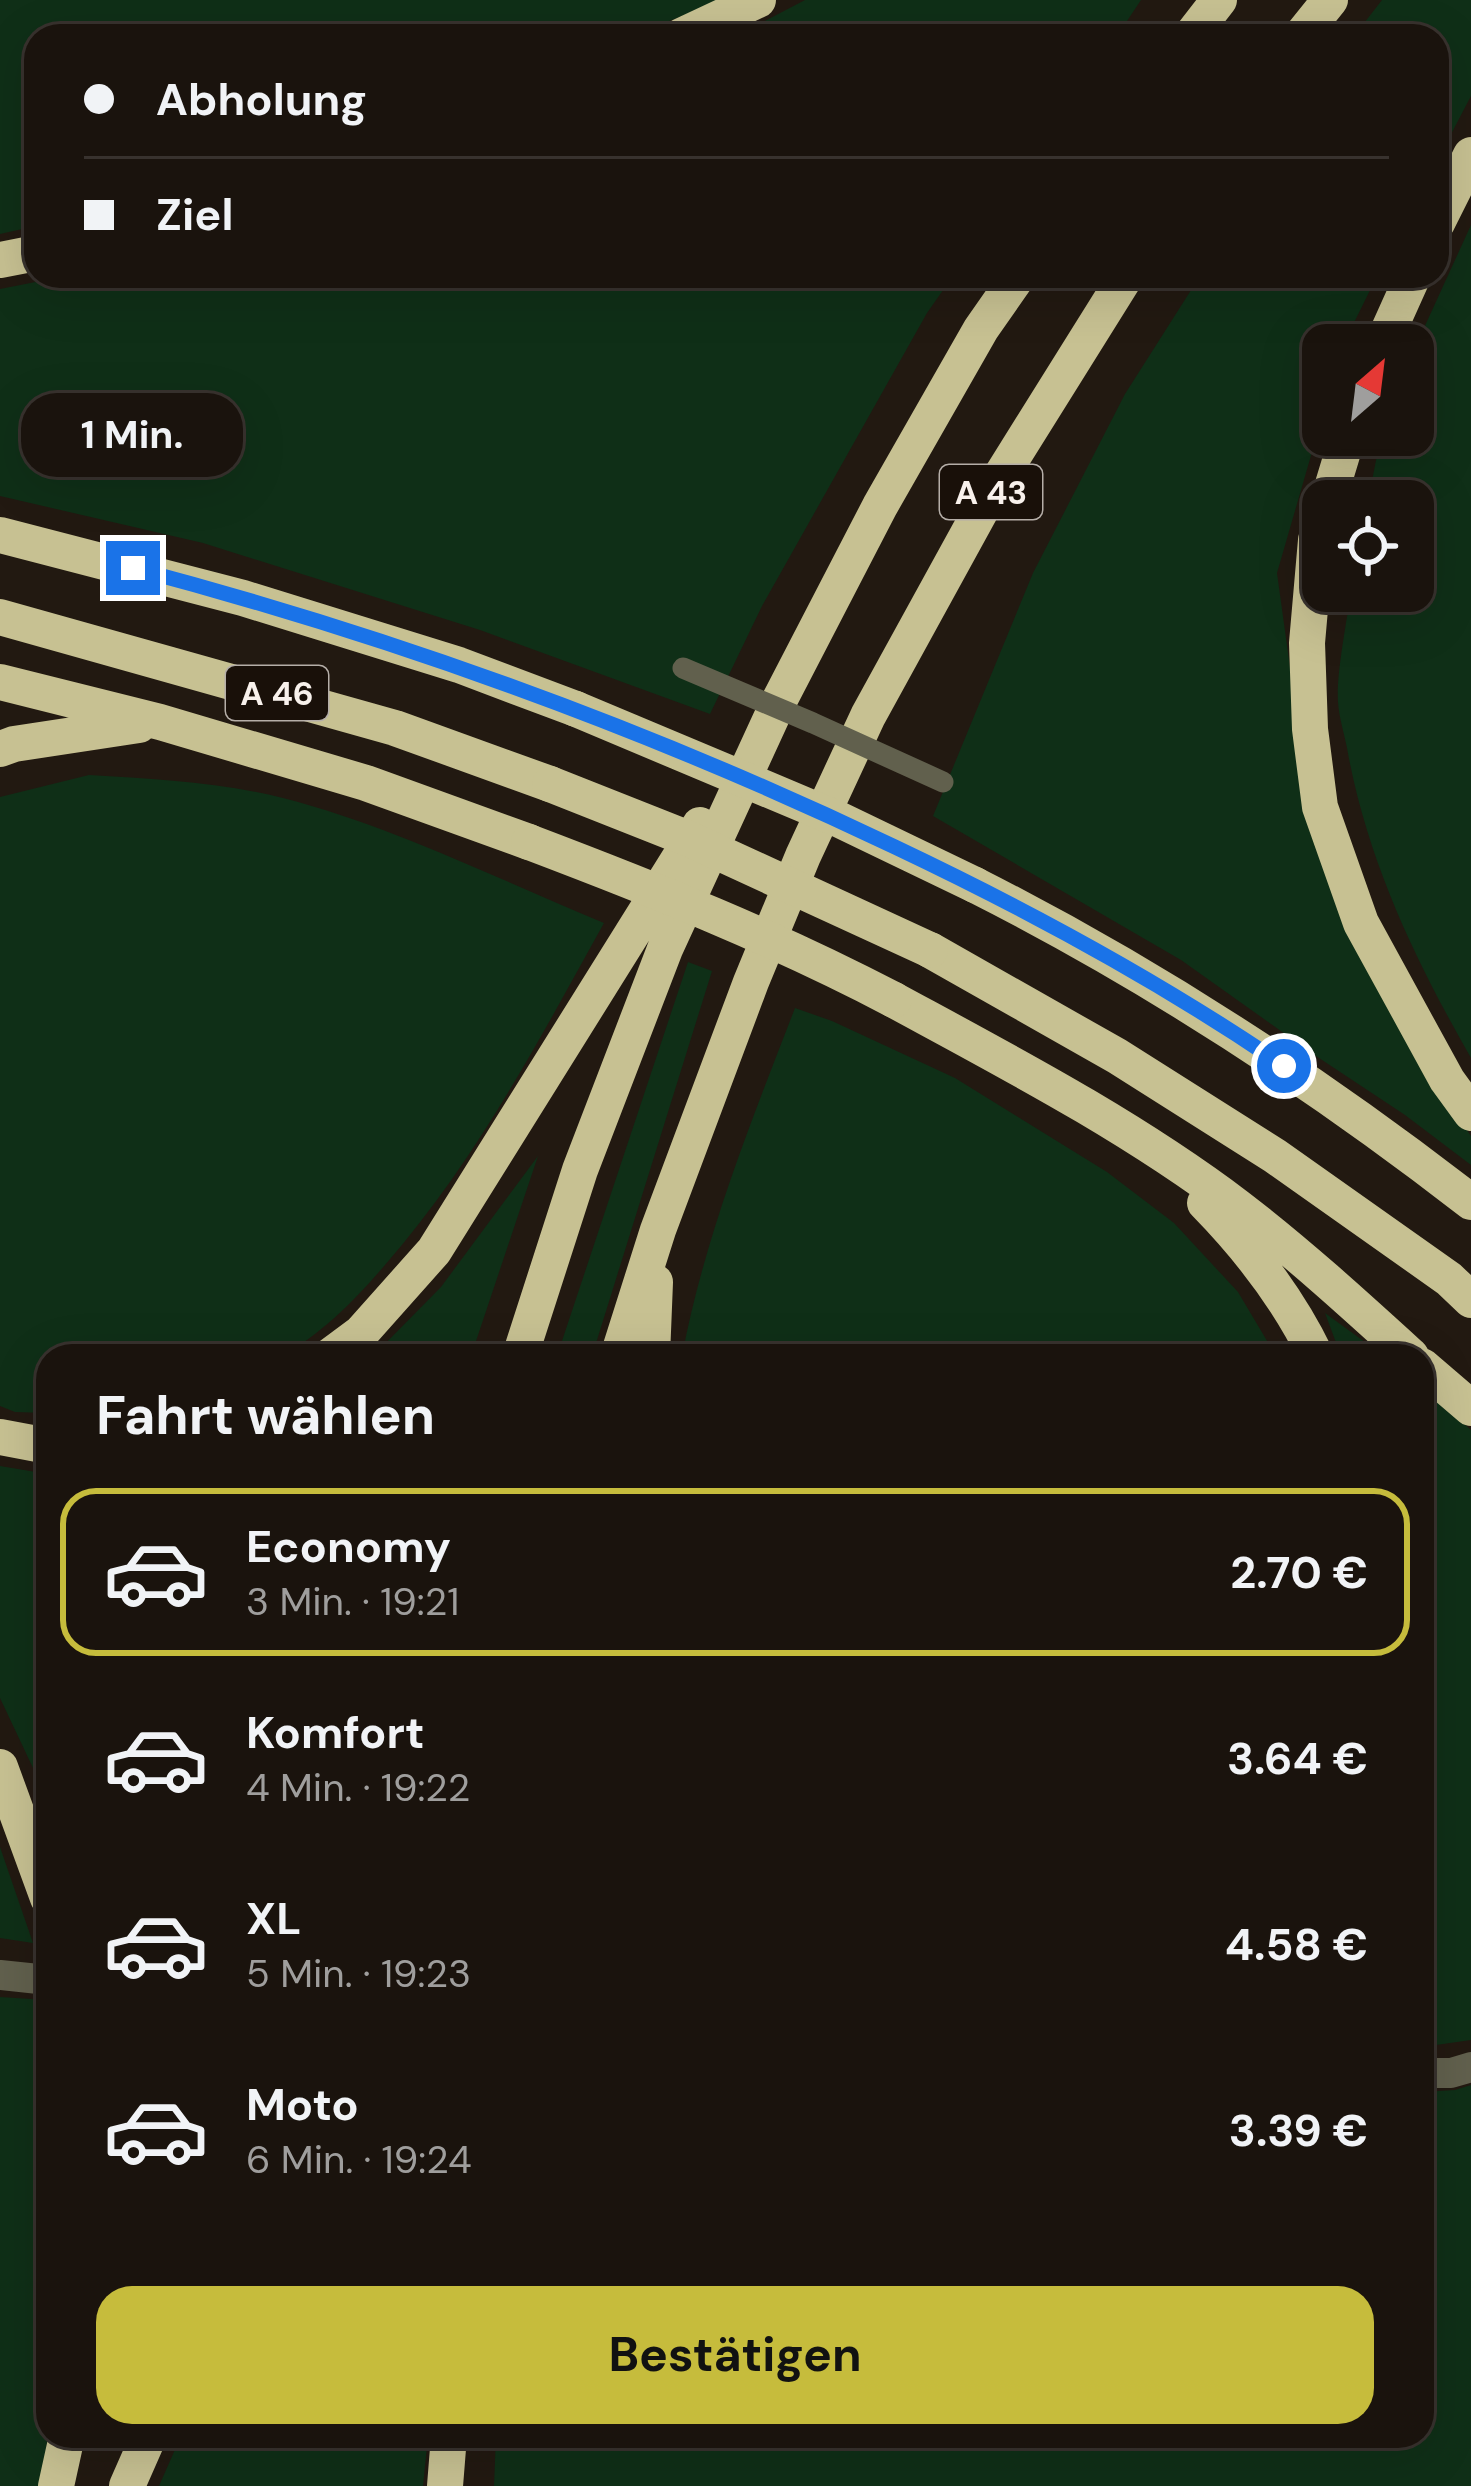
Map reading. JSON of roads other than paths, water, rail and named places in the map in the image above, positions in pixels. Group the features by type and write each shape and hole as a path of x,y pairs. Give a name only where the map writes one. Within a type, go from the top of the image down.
{"highway":[{"path":"707,24 758,0"},
{"path":"1200,24 1219,0"},
{"path":"1311,24 1330,0"},
{"path":"1449,199 1471,155"},
{"name":"A 43","path":"524,1344 580,1170 665,949 779,701 892,486 980,329 1009,288"},
{"name":"A 43","path":"622,1344 658,1230 751,982 868,716 991,492 1118,288"},
{"path":"1391,324 1408,288"},
{"name":"A 46","path":"0,535 243,598 459,665 817,810 975,885 1100,952 1254,1046 1375,1128 1471,1202"},
{"path":"1310,612 1310,729 1320,807 1361,922 1447,1080 1471,1113"},
{"name":"A 46","path":"0,617 395,728 689,839 930,950 1118,1056 1275,1156 1449,1279 1471,1300"},
{"path":"0,682 160,722 366,783 728,920 827,965 1085,1105 1149,1145 1237,1206 1397,1344"},
{"path":"346,1344 434,1251 779,701"},
{"path":"0,748 160,722"},
{"path":"1149,1145 1228,1227 1274,1286 1310,1344"},
{"path":"653,1344 658,1230"},
{"path":"1434,1376 1471,1408"},
{"path":"0,1437 36,1444"},
{"path":"0,1767 36,1865"},
{"path":"56,2486 64,2448"},
{"path":"127,2486 144,2448"},
{"path":"446,2486 448,2448"}],"street":[{"path":"0,1975 36,1979"},
{"path":"1434,2073 1471,2067"}],"lane":[{"path":"683,668 943,782"}]}
